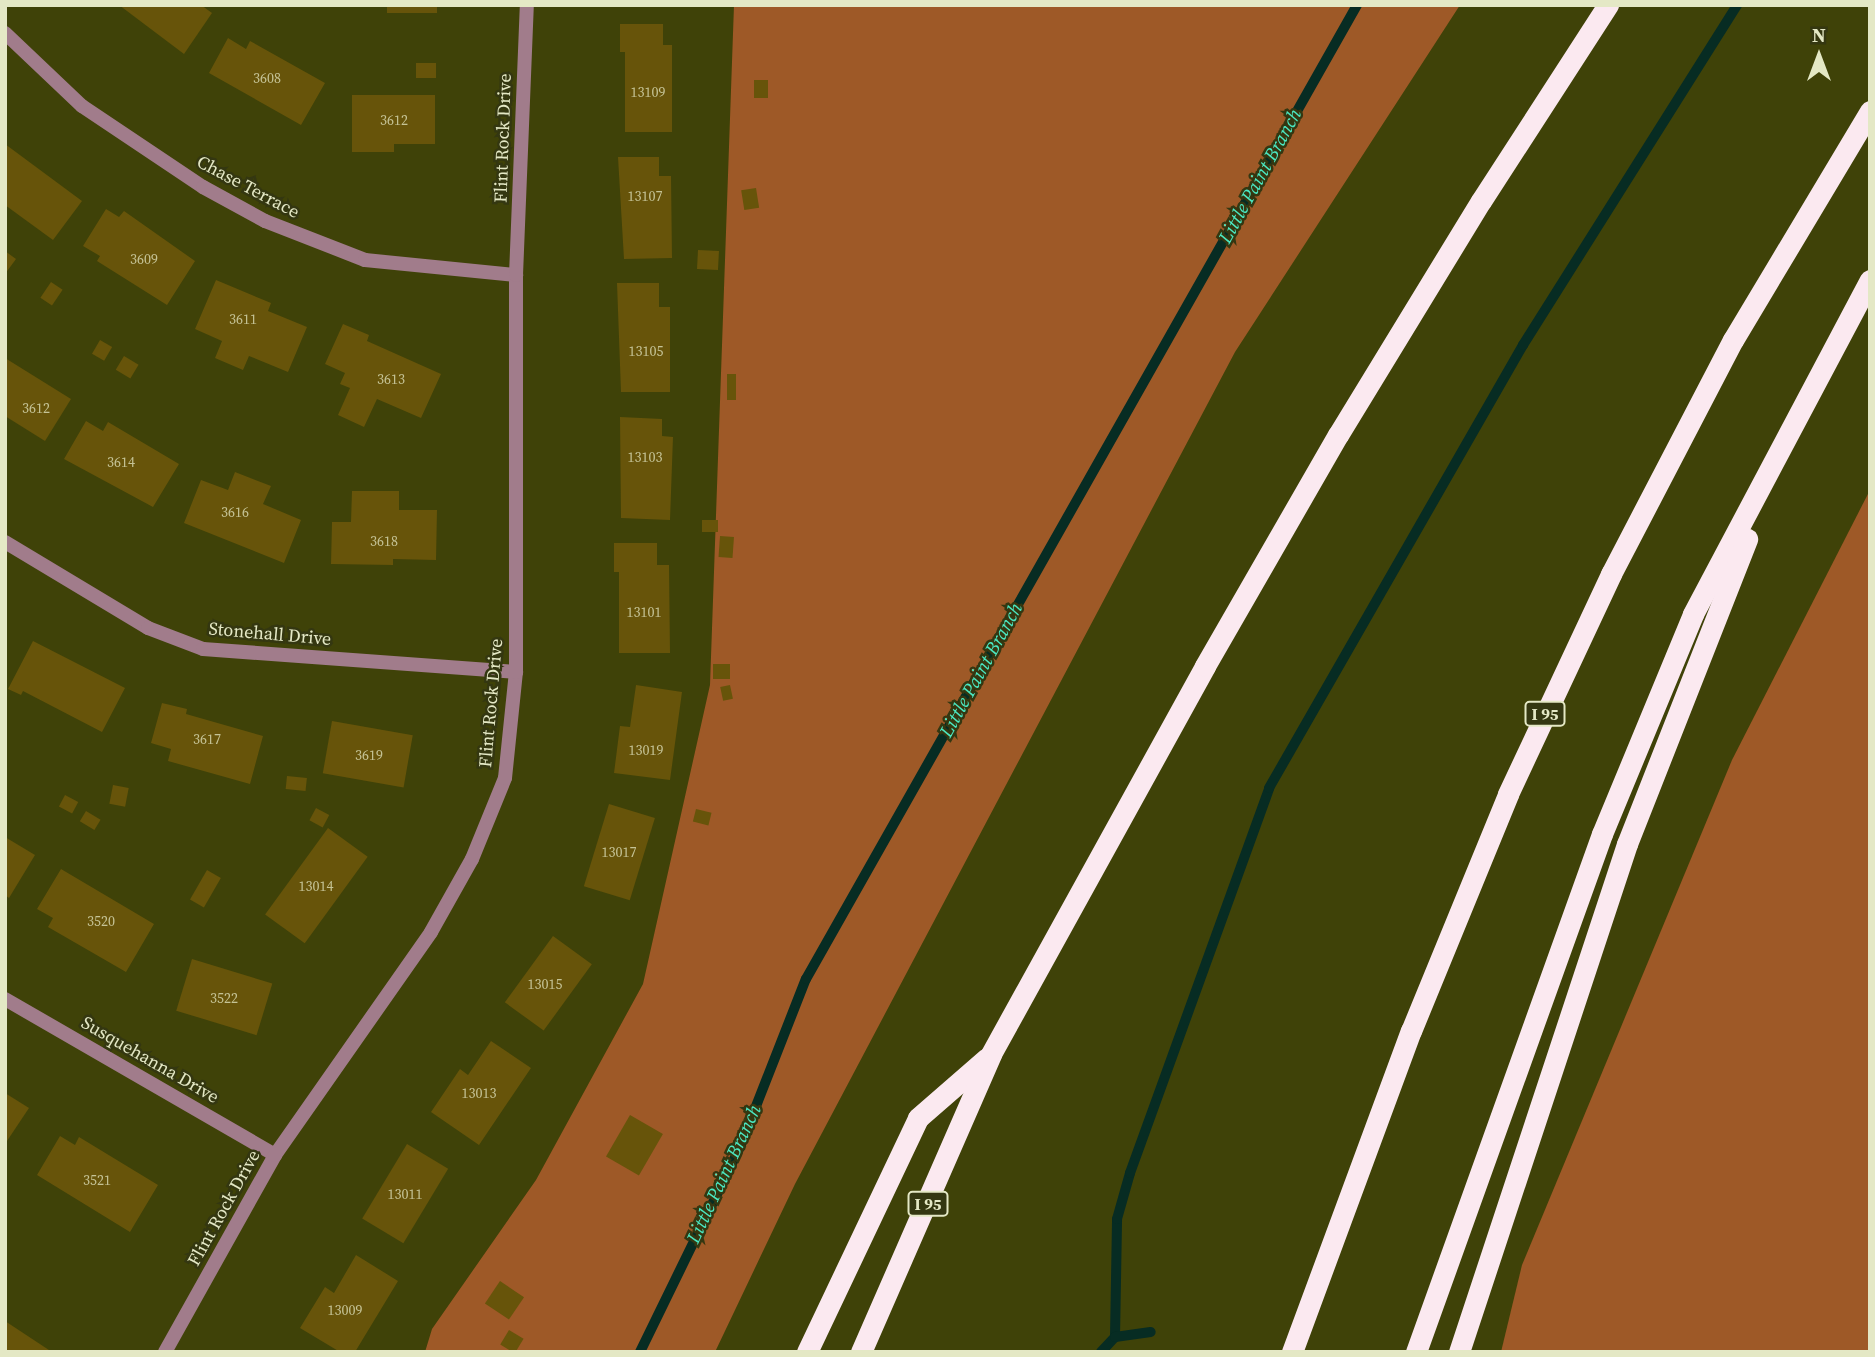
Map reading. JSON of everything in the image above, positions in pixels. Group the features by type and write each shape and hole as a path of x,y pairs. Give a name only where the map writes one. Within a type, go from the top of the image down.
{"highway":[{"name":"I 95","path":"861,1352 991,1054 1338,435 1480,201 1608,5"},
{"name":"I 95","path":"1292,1352 1410,1031 1508,794 1611,574 1733,340 1870,111"},
{"path":"1416,1352 1602,834 1693,614 1870,280"},
{"path":"1459,1352 1627,844 1710,623 1814,384"},
{"path":"807,1352 918,1118 991,1054"}],"street":[{"name":"Flint Rock Drive","path":"165,1352 275,1155 431,932 471,859 505,778 516,672 516,275 527,5"},
{"name":"Chase Terrace","path":"5,33 82,106 203,187 265,221 365,260 516,275"},
{"name":"Stonehall Drive","path":"5,542 148,628 203,649 516,672"},
{"name":"Susquehanna Drive","path":"5,999 275,1155"}],"shaded area":[{"path":"734,5 1460,5 1235,352 795,1184 715,1352 425,1352 432,1329 536,1180 643,984 710,685"},
{"path":"1870,490 1870,1352 1501,1352 1522,1265 1732,760"}],"building":[{"path":"119,5 201,5 212,13 184,54"},
{"path":"387,5 437,5 437,13 387,13"},
{"path":"620,24 663,24 663,45 672,45 672,132 625,132 625,52 620,52"},
{"path":"228,38 246,49 250,41 325,83 301,125 209,73"},
{"path":"416,63 436,63 436,78 416,78"},
{"path":"754,80 768,80 768,98 754,98"},
{"path":"352,95 435,95 435,144 394,144 394,152 352,152"},
{"path":"5,144 82,201 53,240 5,205"},
{"path":"618,157 659,157 659,176 671,176 672,258 624,259"},
{"path":"756,188 759,208 744,210 741,190"},
{"path":"106,209 119,217 124,211 195,261 167,305 97,261 100,256 83,246"},
{"path":"698,250 719,251 718,270 697,269"},
{"path":"5,251 16,259 5,274"},
{"path":"216,280 271,303 268,311 307,327 288,372 249,356 243,370 215,358 222,341 195,329"},
{"path":"51,282 63,290 52,306 40,298"},
{"path":"617,283 659,283 659,307 670,307 670,392 621,392"},
{"path":"343,324 369,335 367,341 441,374 421,418 377,399 364,427 338,415 350,388 340,384 345,373 325,364"},
{"path":"100,340 112,347 104,361 92,354"},
{"path":"124,356 139,365 130,378 116,370"},
{"path":"5,358 71,399 45,441 5,416"},
{"path":"727,374 736,374 736,400 727,400"},
{"path":"620,417 662,419 662,436 673,437 670,520 621,518"},
{"path":"86,421 103,431 108,422 179,464 153,507 64,459"},
{"path":"235,472 271,486 263,504 301,520 284,563 184,523 201,480 228,490"},
{"path":"352,491 399,491 399,510 437,510 436,560 393,559 393,565 331,564 332,522 351,522"},
{"path":"702,520 718,520 718,532 702,532"},
{"path":"720,536 734,537 733,558 719,557"},
{"path":"614,543 657,543 657,565 669,565 670,653 619,653 619,572 614,572"},
{"path":"33,641 125,688 102,732 23,691 21,695 8,689"},
{"path":"713,664 730,664 730,679 713,679"},
{"path":"636,685 682,692 670,780 614,773 620,726 630,727"},
{"path":"730,685 733,699 723,701 720,687"},
{"path":"162,703 187,709 186,714 263,736 250,784 168,761 171,749 151,743"},
{"path":"332,721 413,735 404,787 323,773"},
{"path":"287,776 307,778 306,791 286,789"},
{"path":"113,785 129,788 125,807 109,804"},
{"path":"65,795 78,802 72,814 59,806"},
{"path":"609,804 655,818 630,900 584,886"},
{"path":"316,808 329,815 323,827 309,820"},
{"path":"696,809 712,813 708,825 693,822"},
{"path":"86,811 101,820 94,830 80,821"},
{"path":"328,828 368,857 305,943 265,915"},
{"path":"5,837 35,855 9,898 5,895"},
{"path":"61,869 154,924 126,972 48,927 53,918 37,909"},
{"path":"207,870 221,878 204,907 190,899"},
{"path":"553,936 592,964 544,1031 505,1002"},
{"path":"192,959 272,984 257,1035 176,1011"},
{"path":"491,1041 531,1068 479,1145 431,1112 460,1069 468,1075"},
{"path":"5,1093 29,1108 5,1144"},
{"path":"630,1115 663,1134 639,1176 606,1157"},
{"path":"60,1136 75,1145 79,1137 158,1185 130,1232 37,1175"},
{"path":"407,1144 448,1169 403,1243 362,1219"},
{"path":"356,1255 398,1281 355,1352 340,1352 300,1328 325,1287 334,1293"},
{"path":"500,1281 524,1297 509,1320 485,1303"},
{"path":"5,1321 52,1352 5,1352"},
{"path":"509,1330 524,1339 516,1352 500,1345"}],"waterway":[{"name":"Little Paint Branch","path":"640,1352 740,1147 806,979 1357,5"},
{"path":"1115,1337 1117,1219 1130,1173 1269,788 1523,345 1737,5"},
{"path":"1101,1352 1115,1337 1151,1332"}]}
